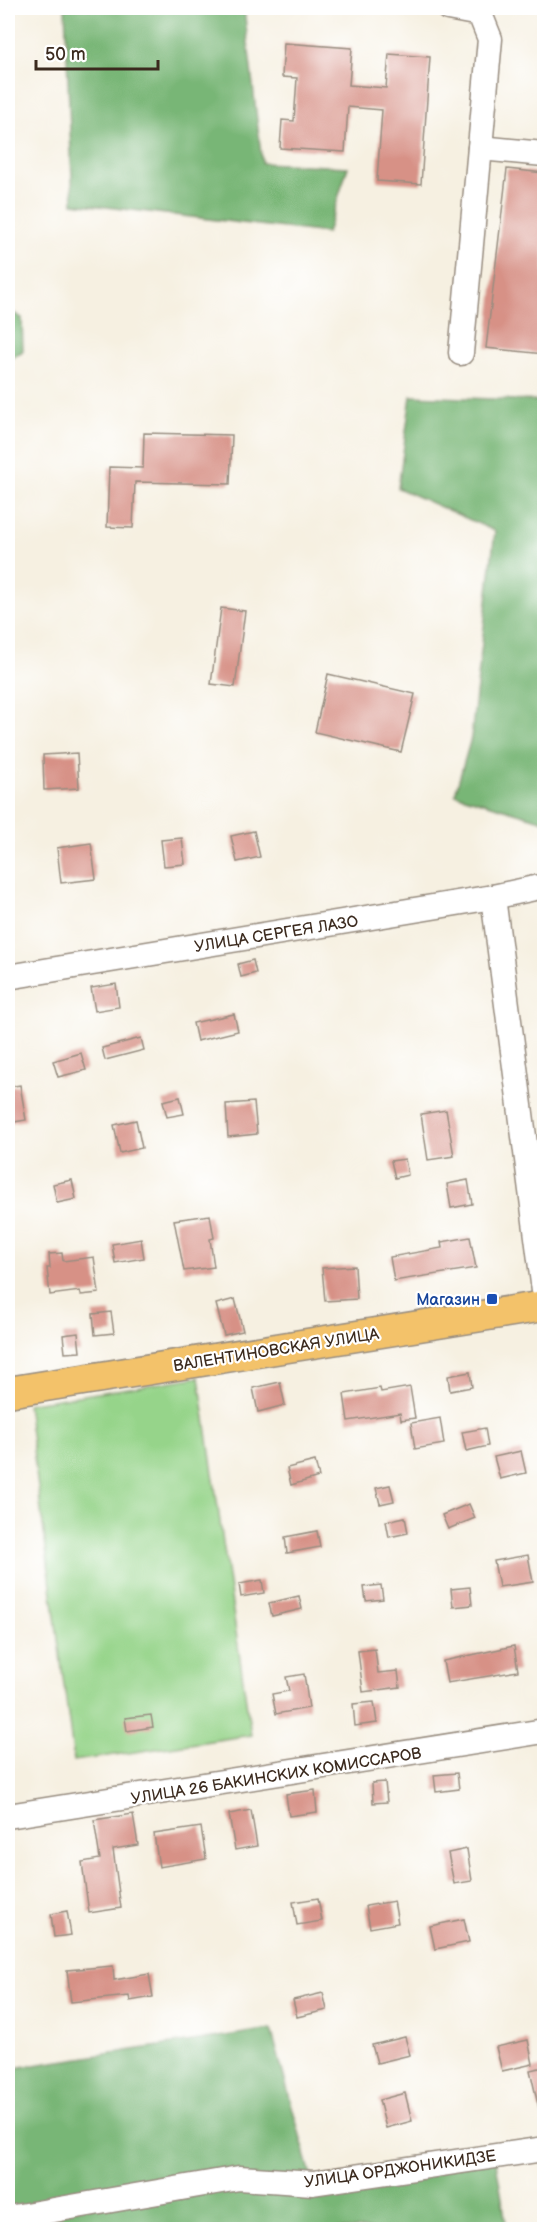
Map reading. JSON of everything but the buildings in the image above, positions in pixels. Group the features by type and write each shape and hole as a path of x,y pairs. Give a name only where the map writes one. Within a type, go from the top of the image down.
{"main road":[{"name":"ВАЛЕНТИНОВСКАЯ УЛИЦА","path":"8,1392 544,1306"}],"street":[{"path":"448,8 480,14 490,39 461,353"},
{"path":"480,148 544,154"},
{"name":"УЛИЦА СЕРГЕЯ ЛАЗО","path":"8,977 493,897 544,886"},
{"path":"493,897 544,1292"},
{"name":"УЛИЦА 26 БАКИНСКИХ КОМИССАРОВ","path":"8,1816 544,1731"},
{"name":"УЛИЦА ОРДЖОНИКИДЗЕ","path":"8,2218 239,2178 313,2183 544,2149"}],"green space":[{"path":"65,8 244,8 262,163 348,167 327,233 73,203"},
{"path":"8,310 22,318 23,351 8,360"},
{"path":"411,396 544,401 544,821 455,794 471,738 495,531 398,488"},
{"path":"199,1377 251,1735 74,1761 27,1404"},
{"path":"271,2029 313,2183 495,2156 507,2229 8,2230 8,2069"}],"place":[{"name":"Магазин","path":"492,1299"}]}
